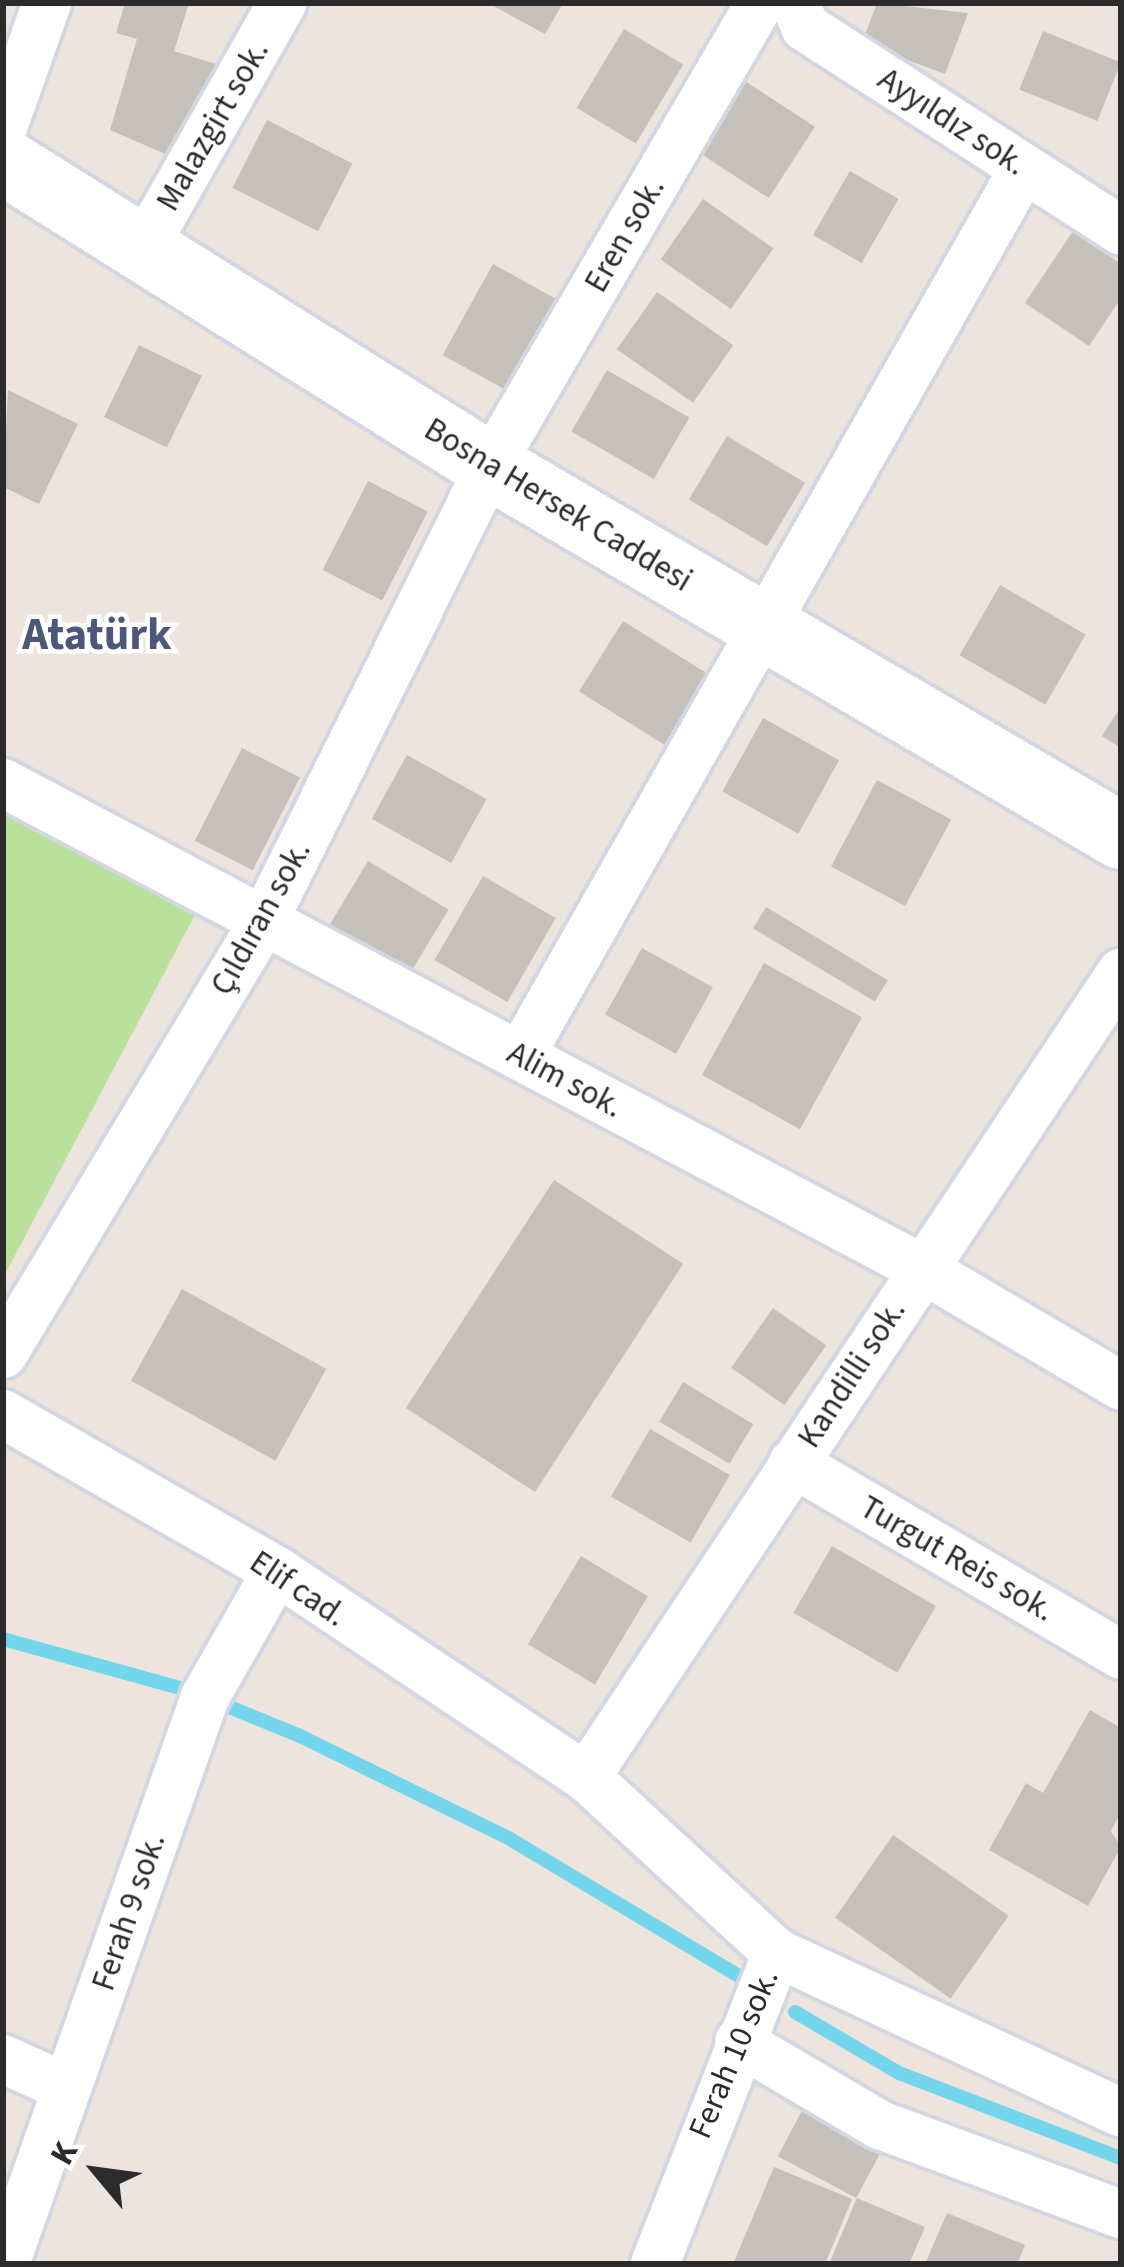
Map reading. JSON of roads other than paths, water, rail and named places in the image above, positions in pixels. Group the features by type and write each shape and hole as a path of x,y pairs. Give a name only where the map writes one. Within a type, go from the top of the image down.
{"main road":[{"name":"Bosna Hersek Caddesi","path":"3,161 490,466 1121,836"}],"street":[{"path":"3,127 47,3"},
{"name":"Malazgirt sok.","path":"143,249 282,3"},
{"name":"Eren sok.","path":"490,466 760,3"},
{"name":"Ayyıldız sok.","path":"795,3 806,27 1120,226"},
{"path":"520,1056 757,622 1024,168"},
{"name":"Çıldıran sok.","path":"3,1354 264,921 490,466"},
{"name":"Alim sok.","path":"3,783 921,1268 1121,1385"},
{"name":"Kandilli sok.","path":"586,1777 1121,973"},
{"name":"Elif cad.","path":"3,1414 277,1571 586,1777"},
{"name":"Turgut Reis sok.","path":"793,1463 1121,1655"},
{"name":"Ferah 9 sok.","path":"5,2264 205,1697 277,1571"},
{"name":"Ferah 10 sok.","path":"586,1777 777,1953 655,2264"},
{"path":"777,1953 1121,2113"},
{"path":"739,2042 880,2126 1121,2214"},
{"path":"3,2059 67,2088"}],"waterway":[{"path":"3,1639 190,1691 298,1735 510,1839 744,1979"},
{"path":"795,2012 899,2073 1121,2158"}],"district":[{"name":"Atatürk","path":"97,636"}]}
